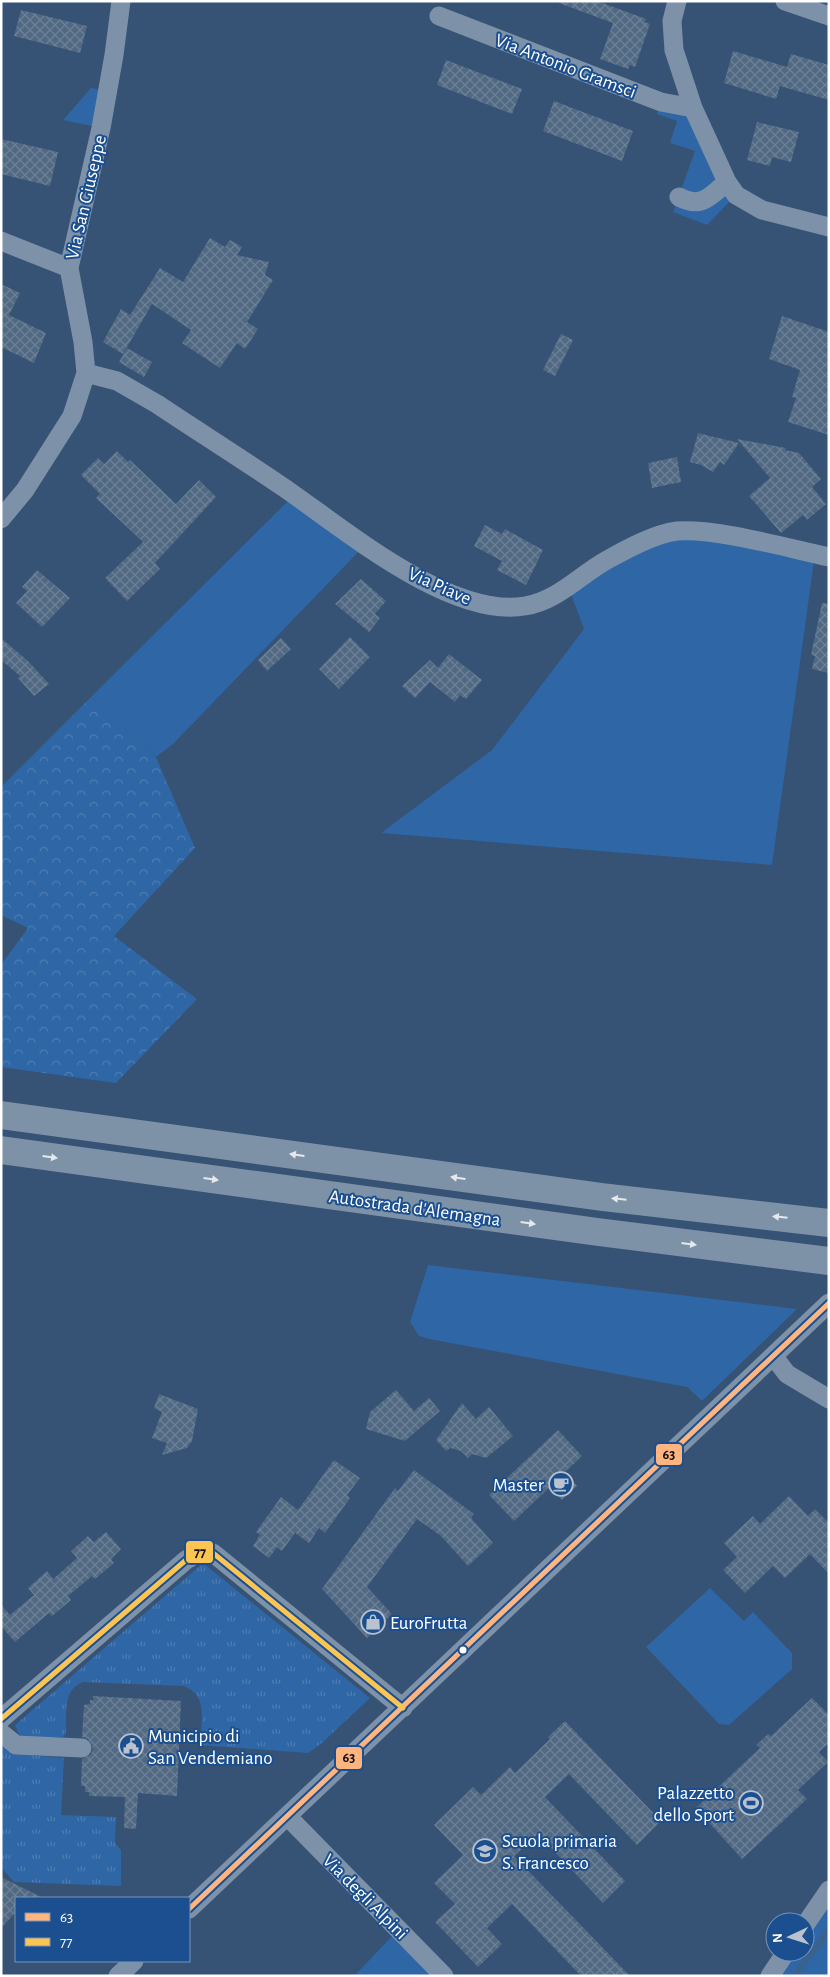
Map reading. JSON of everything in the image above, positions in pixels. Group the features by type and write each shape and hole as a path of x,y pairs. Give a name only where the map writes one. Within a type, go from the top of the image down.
{"highway":[{"name":"Autostrada d'Alemagna","path":"1,1115 592,1196 829,1223"},
{"name":"Autostrada d'Alemagna","path":"1,1150 598,1232 829,1261"}],"street":[{"name":"Via San Giuseppe","path":"1,519 25,490 72,416 86,374 83,342 69,268 101,128 121,1"},
{"path":"677,1 672,21 674,50 693,108 727,182 736,195 762,210 829,227"},
{"path":"785,1 829,16"},
{"name":"Via Antonio Gramsci","path":"439,16 661,102 693,108"},
{"path":"679,197 689,202 703,202 727,182"},
{"path":"1,241 69,268"},
{"name":"Via Piave","path":"86,374 117,381 157,404 400,567 445,591 475,602 506,607 526,606 554,596 606,560 662,535 676,531 730,537 829,557"},
{"path":"190,1909 829,1303"},
{"path":"774,1357 787,1374 829,1399"},
{"path":"1,1719 186,1560 203,1550 213,1553 403,1708"},
{"path":"1,1732 16,1745 82,1748"},
{"name":"Via degli Alpini","path":"288,1817 444,1976"},
{"path":"814,1912 829,1890"},
{"path":"118,1976 133,1962"},
{"path":"770,1976 779,1962"}],"green space":[{"path":"91,88 107,91 101,128 63,120"},
{"path":"661,102 693,108 736,195 707,225 673,212 695,151 670,143 677,121 657,114"},
{"path":"294,495 366,544 173,744 156,757 91,697"},
{"path":"663,535 815,554 772,865 381,833 492,750 584,629 568,586"},
{"path":"91,697 156,757 195,848 114,936 197,999 116,1083 1,1067 1,965 28,928 1,915 1,787"},
{"path":"428,1265 797,1309 702,1401 687,1387 419,1336 410,1322"},
{"path":"203,1563 370,1698 322,1743 308,1753 200,1745 202,1711 200,1703 197,1696 184,1686 83,1682 76,1686 69,1697 66,1711 66,1733 63,1737 20,1737 15,1725"},
{"path":"710,1588 744,1621 753,1612 792,1653 792,1669 729,1725 719,1724 646,1647"},
{"path":"1,1746 14,1754 64,1758 61,1815 116,1817 115,1843 121,1850 121,1886 14,1882 1,1867"},
{"path":"829,1890 829,1976 770,1976 779,1962 815,1962 814,1912"},
{"path":"399,1929 444,1976 354,1976"}],"building":[{"path":"559,1 597,1 646,19 645,22 650,24 635,67 630,65 628,69 600,59 613,23 559,3"},
{"path":"21,10 87,26 80,53 14,36"},
{"path":"733,51 787,67 791,54 829,65 829,100 780,86 776,99 724,83"},
{"path":"446,60 522,89 512,114 437,85"},
{"path":"554,101 633,131 622,161 543,131"},
{"path":"757,122 799,132 791,162 772,157 770,166 747,160"},
{"path":"1,139 58,152 50,186 1,174"},
{"path":"210,238 225,247 230,240 242,247 237,255 269,262 265,275 273,280 247,322 258,329 245,349 237,343 220,368 182,343 191,330 152,304 123,354 103,342 121,309 130,315 160,268 183,282"},
{"path":"1,284 20,293 9,315 46,333 34,363 1,347"},
{"path":"782,316 829,332 829,435 788,422 796,398 792,397 800,370 769,359"},
{"path":"561,334 573,340 555,376 543,370"},
{"path":"127,348 152,362 144,377 119,362"},
{"path":"698,433 739,443 724,465 720,462 713,472 701,465 690,462"},
{"path":"737,439 786,448 785,450 799,453 821,479 812,487 826,504 807,520 803,515 781,533 749,496 770,478"},
{"path":"117,451 128,462 130,460 176,504 199,480 216,497 155,563 160,569 127,601 105,578 143,542 96,498 100,494 81,475 98,458 104,464"},
{"path":"677,457 681,482 652,488 648,463"},
{"path":"485,525 502,534 505,529 543,550 526,585 497,570 502,561 474,546"},
{"path":"37,570 70,598 42,627 16,603 27,591 22,587"},
{"path":"361,579 386,601 375,614 380,618 369,632 335,604"},
{"path":"822,603 829,604 829,673 812,669 815,656 811,655"},
{"path":"350,637 370,657 339,689 319,669"},
{"path":"1,638 28,661 49,684 34,696 18,678 20,676 1,660"},
{"path":"281,638 291,649 267,671 258,660"},
{"path":"449,654 482,680 466,699 460,695 455,702 430,682 415,698 402,686 430,660 438,668"},
{"path":"396,1390 414,1411 429,1398 440,1411 405,1441 366,1429 370,1412"},
{"path":"159,1394 198,1409 192,1441 187,1448 162,1455 167,1443 152,1438 162,1412 154,1408"},
{"path":"462,1403 476,1419 489,1407 513,1436 486,1458 472,1454 468,1458 461,1451 450,1448 446,1451 436,1440"},
{"path":"558,1430 582,1456 565,1472 577,1486 562,1500 550,1487 514,1521 489,1495"},
{"path":"334,1460 360,1478 347,1495 350,1498 325,1533 319,1528 309,1543 295,1533 282,1551 277,1547 269,1558 253,1546 260,1535 256,1532 281,1497 298,1510"},
{"path":"414,1470 474,1514 471,1518 493,1543 468,1566 441,1536 417,1519 367,1587 392,1614 367,1638 322,1589 395,1488 398,1491"},
{"path":"789,1496 808,1516 815,1509 829,1523 829,1574 810,1554 785,1578 773,1566 745,1593 723,1570 737,1557 724,1543 753,1516 760,1524"},
{"path":"106,1532 121,1549 111,1559 114,1563 95,1579 92,1576 68,1596 71,1600 52,1616 49,1613 15,1642 1,1626 1,1605 10,1615 34,1595 28,1588 47,1571 53,1579 77,1558 71,1551 88,1536 94,1542"},
{"name":"Municipio di San Vendemiano","path":"93,1696 181,1701 177,1796 138,1793 136,1829 124,1828 125,1797 89,1796 89,1792 85,1792 85,1786 81,1786 82,1759 91,1754 93,1748 88,1739 82,1737 84,1705 90,1704 90,1700 94,1700"},
{"name":"Palazzetto dello Sport","path":"812,1698 829,1715 829,1743 819,1752 828,1762 798,1790 807,1799 742,1859 696,1808 760,1748 756,1745 768,1734 771,1736"},
{"name":"Scuola primaria S. Francesco","path":"565,1721 661,1821 637,1845 569,1774 545,1797 625,1881 603,1903 538,1834 514,1856 630,1976 581,1976 512,1904 487,1928 502,1944 478,1967 435,1922 455,1904 434,1883 463,1855 434,1825 473,1787 481,1795 510,1767 515,1773 550,1739 548,1737"},
{"path":"1,1877 41,1897 15,1897 15,1913 1,1928"}],"waterway":[{"path":"794,1976 829,1930"}],"transit line":[{"name":"63","path":"190,1908 829,1303"},
{"name":"77","path":"1,1719 186,1560 203,1550 213,1553 403,1708"}],"place":[{"name":"Master","path":"561,1484"},
{"name":"EuroFrutta","path":"373,1622"},
{"name":"Municipio di San Vendemiano","path":"131,1746"},
{"name":"Palazzetto dello Sport","path":"751,1803"},
{"name":"Scuola primaria S. Francesco","path":"485,1851"}]}
